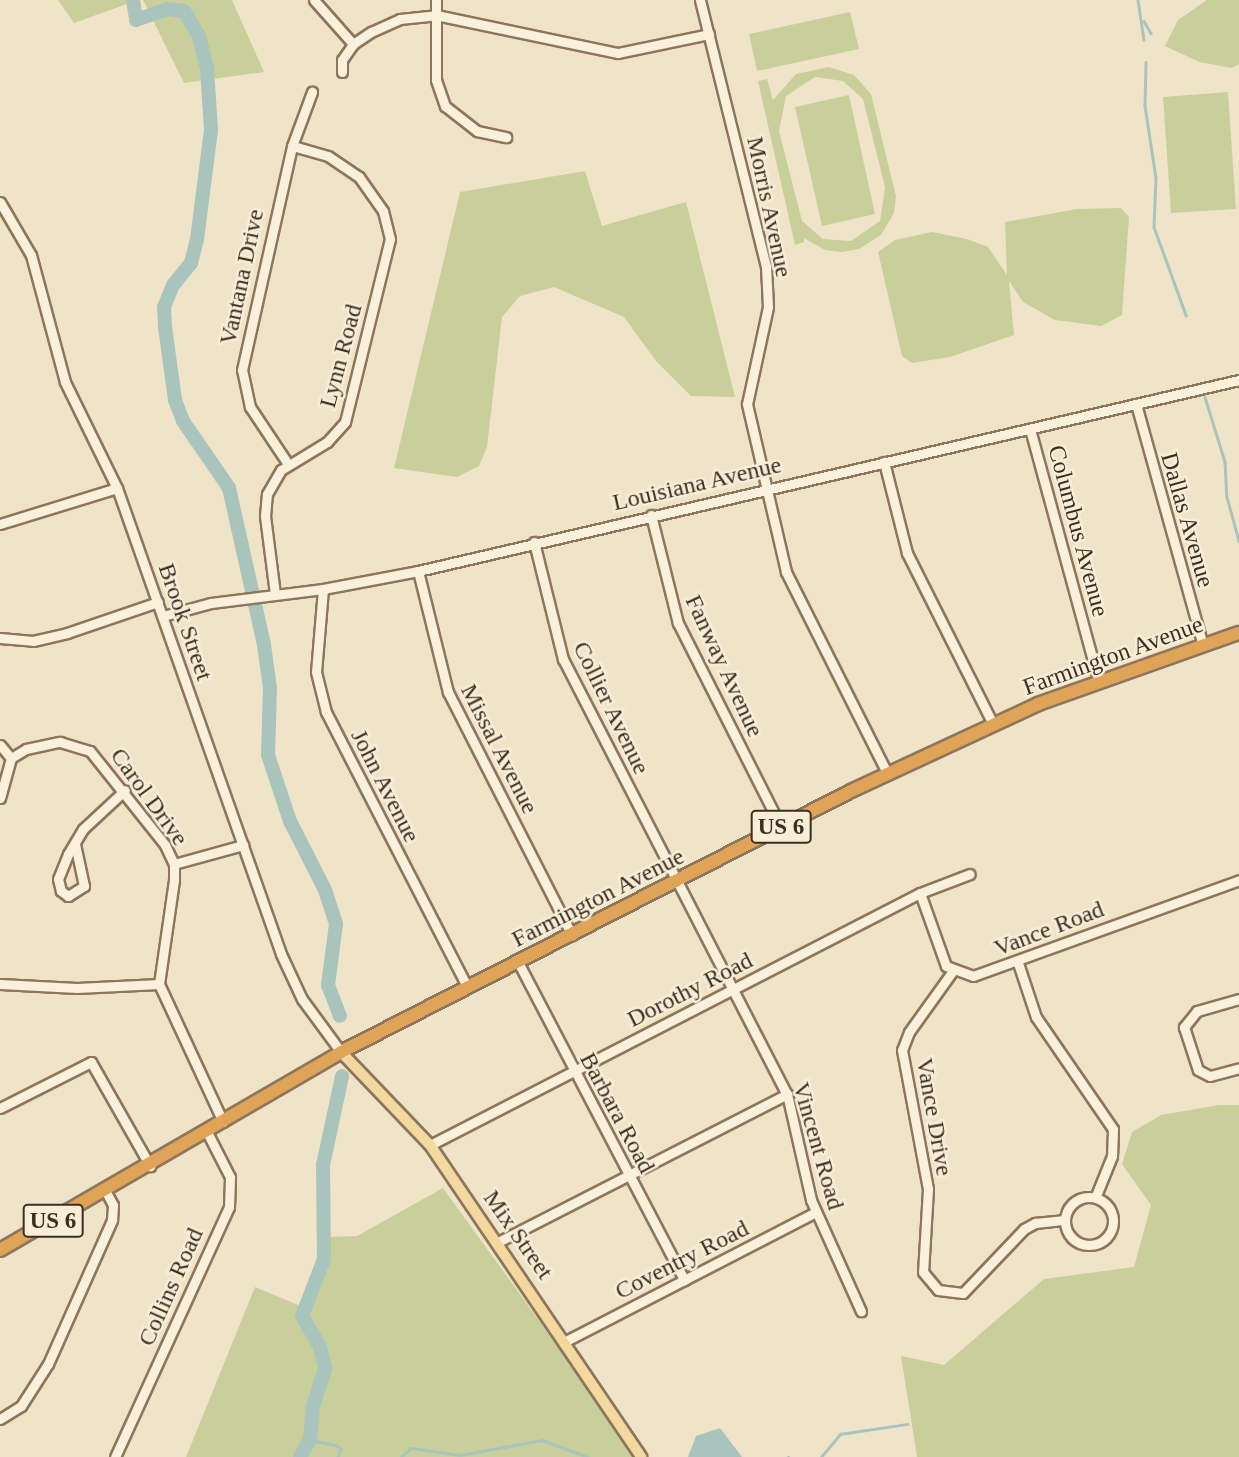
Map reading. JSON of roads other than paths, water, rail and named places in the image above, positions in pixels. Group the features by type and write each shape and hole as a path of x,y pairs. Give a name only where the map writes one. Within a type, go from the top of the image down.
{"highway":[{"name":"Farmington Avenue","path":"0,1250 106,1192 341,1052 887,774 993,724 1239,633"}],"main road":[{"name":"Mix Street","path":"341,1052 430,1145 566,1341 641,1457"}],"street":[{"path":"314,0 353,44"},
{"path":"436,0 436,80 445,106 477,131 506,137"},
{"name":"Morris Avenue","path":"700,0 766,266 768,307 747,404 767,489 792,587 887,774"},
{"path":"342,72 342,60 353,44 400,19 436,15 475,20 600,52 655,48 709,34"},
{"name":"Vantana Drive","path":"288,464 250,407 242,370 292,146 313,92"},
{"name":"Lynn Road","path":"275,594 266,502 274,479 288,464 327,442 345,422 390,239 383,211 359,177 328,156 292,146"},
{"name":"Brook Street","path":"0,202 32,255 65,382 117,488 294,985 341,1052"},
{"name":"Louisiana Avenue","path":"163,615 246,597 323,589 418,571 1239,380"},
{"name":"Dallas Avenue","path":"1136,404 1203,646"},
{"name":"Columbus Avenue","path":"1030,429 1099,683"},
{"path":"884,462 907,553 993,724"},
{"path":"0,524 117,488"},
{"name":"Fanway Avenue","path":"651,515 678,623 782,827"},
{"name":"Collier Avenue","path":"534,542 563,659 677,881"},
{"name":"Missal Avenue","path":"418,571 448,692 572,935"},
{"name":"John Avenue","path":"323,589 316,671 326,712 468,988"},
{"path":"0,638 33,641 67,633 158,601"},
{"name":"Carol Drive","path":"11,758 42,744 76,744 102,762 125,790 174,864 159,984"},
{"path":"0,745 11,758 0,798"},
{"path":"75,844 84,886 68,896 61,891 58,879 75,844 83,829 125,790"},
{"path":"174,864 243,845"},
{"name":"Dorothy Road","path":"430,1145 920,894 970,874"},
{"name":"Vance Road","path":"952,972 972,976 1018,962 1150,909 1239,880"},
{"name":"Vincent Road","path":"677,881 787,1094 816,1212 861,1311"},
{"path":"920,894 942,960 952,972"},
{"name":"Barbara Road","path":"518,962 573,1072 684,1280"},
{"path":"1018,962 1039,1023 1113,1129 1112,1156 1095,1198"},
{"name":"Vance Drive","path":"952,972 909,1032 902,1050 928,1189 923,1272 938,1290 963,1293 1024,1229 1035,1223 1065,1220"},
{"path":"0,984 77,988 159,984 223,1122"},
{"path":"1239,999 1197,1011 1184,1027 1198,1070 1210,1076 1239,1068"},
{"path":"0,1108 91,1062 149,1166"},
{"path":"498,1242 630,1177 787,1094"},
{"name":"Collins Road","path":"115,1457 229,1207 230,1177 206,1132"},
{"path":"0,1419 21,1406 48,1364 112,1220 113,1205 106,1192"},
{"path":"1095,1198 1107,1205 1113,1219 1105,1240 1091,1245 1076,1241 1065,1220 1075,1202 1095,1198"},
{"name":"Coventry Road","path":"566,1341 816,1212"}],"water":[{"path":"720,1428 742,1457 688,1457 696,1436"}],"waterway":[{"path":"133,0 136,20 168,9 184,11 199,36 207,69 211,130 197,239 191,263 173,285 164,307 175,400 183,421 229,488 264,645 270,688 268,755 290,821 325,890 336,924 328,985 340,1016"},
{"path":"1138,0 1144,40"},
{"path":"1144,21 1151,33"},
{"path":"1146,62 1145,106 1156,178 1154,227 1186,315"},
{"path":"1205,397 1225,462 1227,497 1239,541"},
{"path":"300,1457 310,1440 313,1406 325,1368 320,1347 302,1316 324,1259 323,1165 342,1076"},
{"path":"821,1457 840,1434 907,1424"},
{"path":"310,1440 336,1445 341,1449 338,1457"},
{"path":"401,1457 411,1448 460,1455 542,1440 588,1457"}]}
